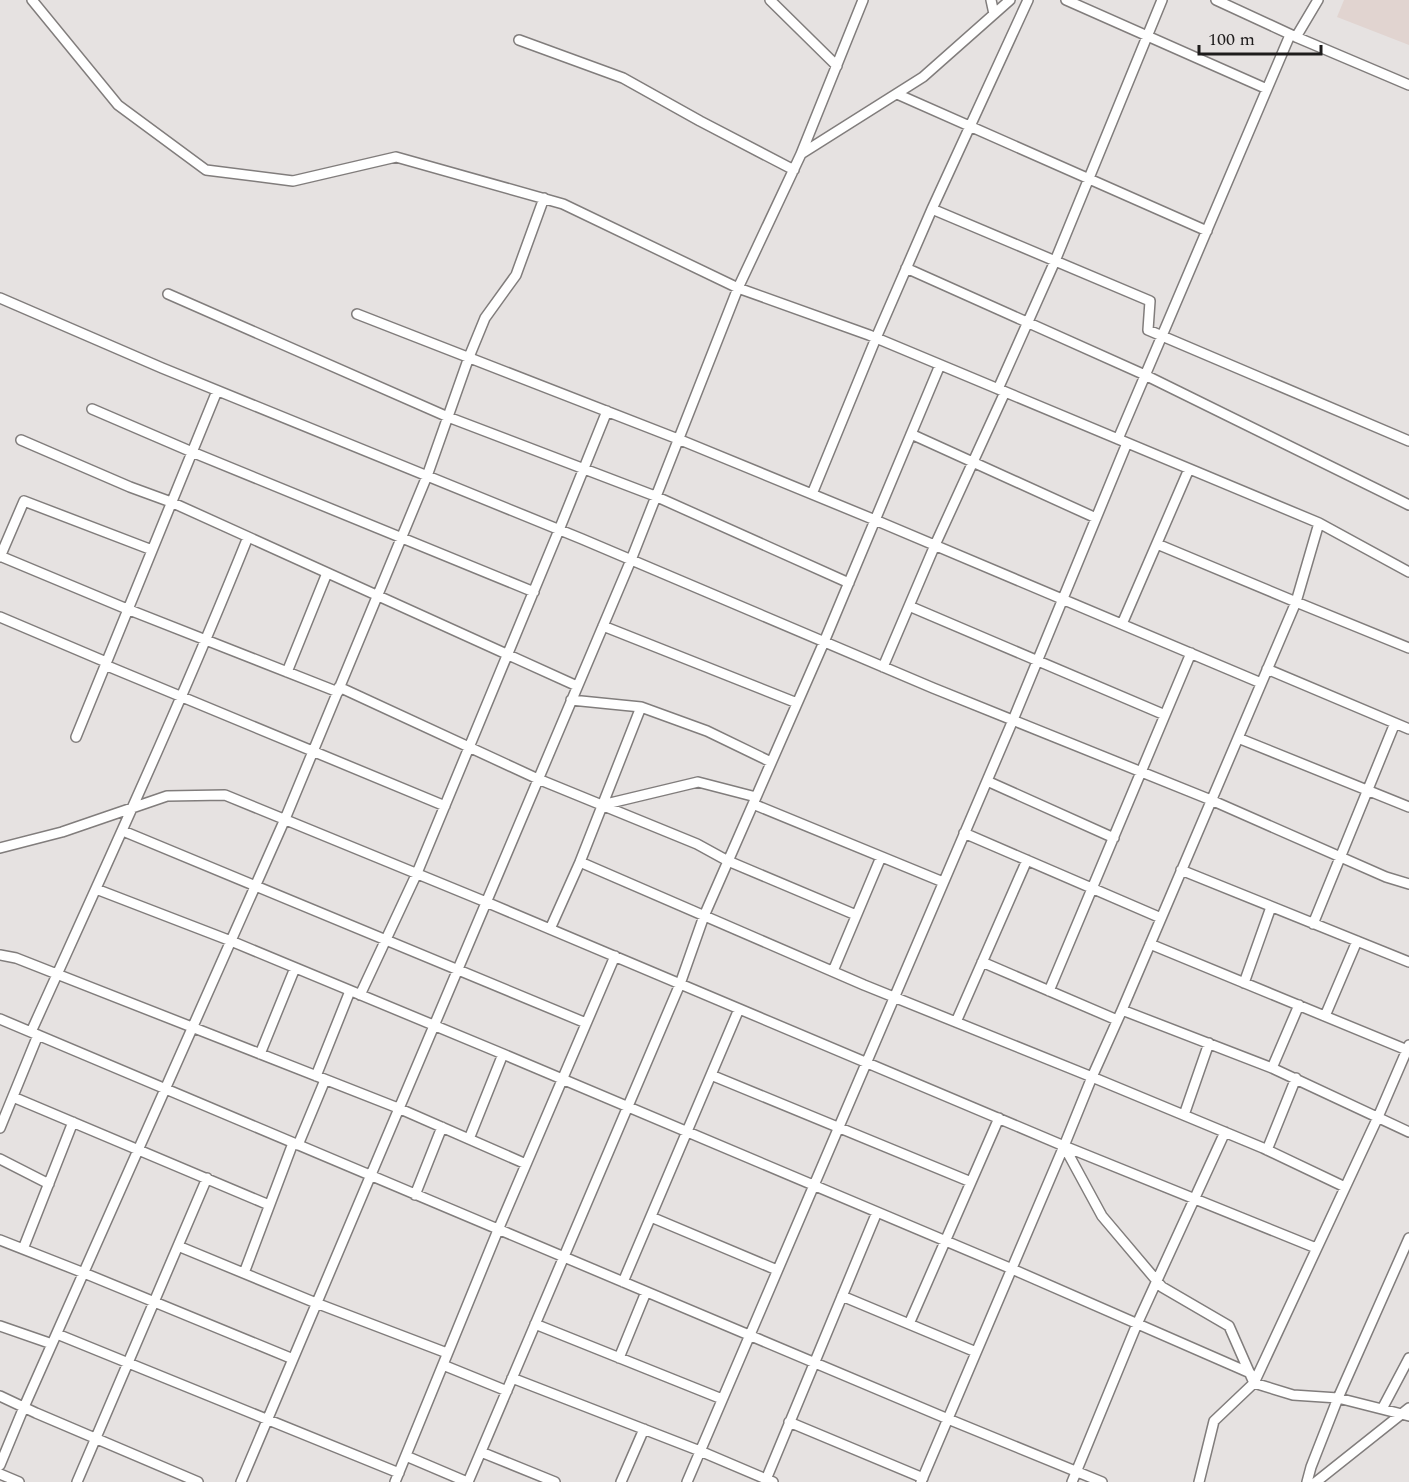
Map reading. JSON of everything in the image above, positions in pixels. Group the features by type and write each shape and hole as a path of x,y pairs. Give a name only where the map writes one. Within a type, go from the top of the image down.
{"street":[{"path":"32,0 118,105 206,170 293,181 396,157 563,204 738,288 876,338 1319,523 1409,572"},
{"path":"770,0 837,66"},
{"path":"241,1482 631,560 738,288 801,154 863,0"},
{"path":"991,0 994,14"},
{"path":"801,154 923,77 1010,0"},
{"path":"812,494 906,268 1028,0"},
{"path":"1066,0 1267,89"},
{"path":"883,667 973,462 1028,322 1162,0"},
{"path":"1216,0 1293,36 1409,85"},
{"path":"687,1482 1013,720 1096,518 1145,375 1267,89 1293,36 1318,0"},
{"path":"519,40 622,78 794,170"},
{"path":"897,94 1207,231"},
{"path":"0,1466 24,1407 285,819 427,476 485,318 516,275 544,198"},
{"path":"932,209 1150,301 1149,330 1409,441"},
{"path":"906,268 1145,375 1409,505"},
{"path":"168,294 448,417 656,496 849,583"},
{"path":"0,298 217,391 559,530 883,667 1212,800 1386,877 1409,884"},
{"path":"357,314 678,439 1261,683"},
{"path":"406,1456 467,1482 680,984 704,916 824,642 940,365"},
{"path":"75,737 217,391"},
{"path":"92,409 534,592"},
{"path":"360,995 417,873 607,411"},
{"path":"911,434 1096,518"},
{"path":"21,440 171,502 577,686"},
{"path":"1122,624 1189,469"},
{"path":"152,550 24,501 0,556 287,672 339,689 538,779 697,844 728,861 856,915"},
{"path":"789,1422 922,1480 1296,602 1319,523"},
{"path":"0,1128 57,974 182,697 248,537"},
{"path":"1156,544 1409,648"},
{"path":"287,672 327,573"},
{"path":"909,606 1165,715"},
{"path":"0,617 182,697 445,806"},
{"path":"603,626 797,703"},
{"path":"1049,991 1191,653"},
{"path":"1267,669 1409,729"},
{"path":"571,700 641,707 707,731 771,762"},
{"path":"550,929 580,862 641,707"},
{"path":"1313,924 1395,723"},
{"path":"1238,738 1409,807"},
{"path":"987,781 1114,838"},
{"path":"602,806 698,782 754,800 943,882"},
{"path":"0,848 62,832 167,796 225,795 417,873 1064,1146 1316,1248"},
{"path":"123,831 586,1023"},
{"path":"964,833 1161,918"},
{"path":"833,971 880,856"},
{"path":"956,1022 1027,860"},
{"path":"580,862 894,997 1225,1132 1345,1187"},
{"path":"1181,870 1409,962"},
{"path":"96,889 231,941 945,1240 1293,1395 1338,1398 1382,1409 1407,1412"},
{"path":"1244,983 1271,907"},
{"path":"1325,1016 1357,941"},
{"path":"1150,944 1408,1048 1345,1187 1252,1378 1214,1421 1199,1482"},
{"path":"0,955 16,958 398,1108 526,1164"},
{"path":"57,1334 267,1419 397,1478 498,1230 615,956"},
{"path":"982,962 1117,1020"},
{"path":"260,1054 295,968"},
{"path":"244,1273 269,1204 321,1078 350,991"},
{"path":"1272,1068 1299,1005"},
{"path":"623,1282 740,1009"},
{"path":"1122,1010 1296,1078 1409,1132"},
{"path":"0,1019 749,1336 1102,1482"},
{"path":"1184,1115 1209,1043"},
{"path":"469,1139 503,1054"},
{"path":"711,1075 971,1182"},
{"path":"1267,1150 1296,1078"},
{"path":"13,1097 269,1204"},
{"path":"909,1324 999,1118"},
{"path":"23,1249 73,1122"},
{"path":"415,1195 442,1127"},
{"path":"1072,1482 1137,1324 1225,1132"},
{"path":"1064,1146 1102,1216 1156,1281 1162,1287 1229,1326 1252,1378"},
{"path":"0,1159 49,1184"},
{"path":"77,1482 207,1178"},
{"path":"512,1378 700,1451 768,1481 789,1422 877,1212"},
{"path":"651,1217 777,1270"},
{"path":"1307,1482 1338,1398 1409,1238"},
{"path":"0,1240 84,1272 292,1359"},
{"path":"178,1246 316,1303 447,1353"},
{"path":"620,1358 646,1292"},
{"path":"842,1296 976,1352"},
{"path":"535,1324 722,1399"},
{"path":"0,1326 52,1344"},
{"path":"1382,1409 1409,1358"},
{"path":"443,1365 507,1390"},
{"path":"0,1396 198,1482"},
{"path":"1316,1482 1407,1412"},
{"path":"621,1482 644,1429"},
{"path":"481,1452 542,1480 555,1482"},
{"path":"0,1474 19,1482"}],"shaded area":[{"path":"1344,0 1409,0 1409,45 1337,17"}]}
